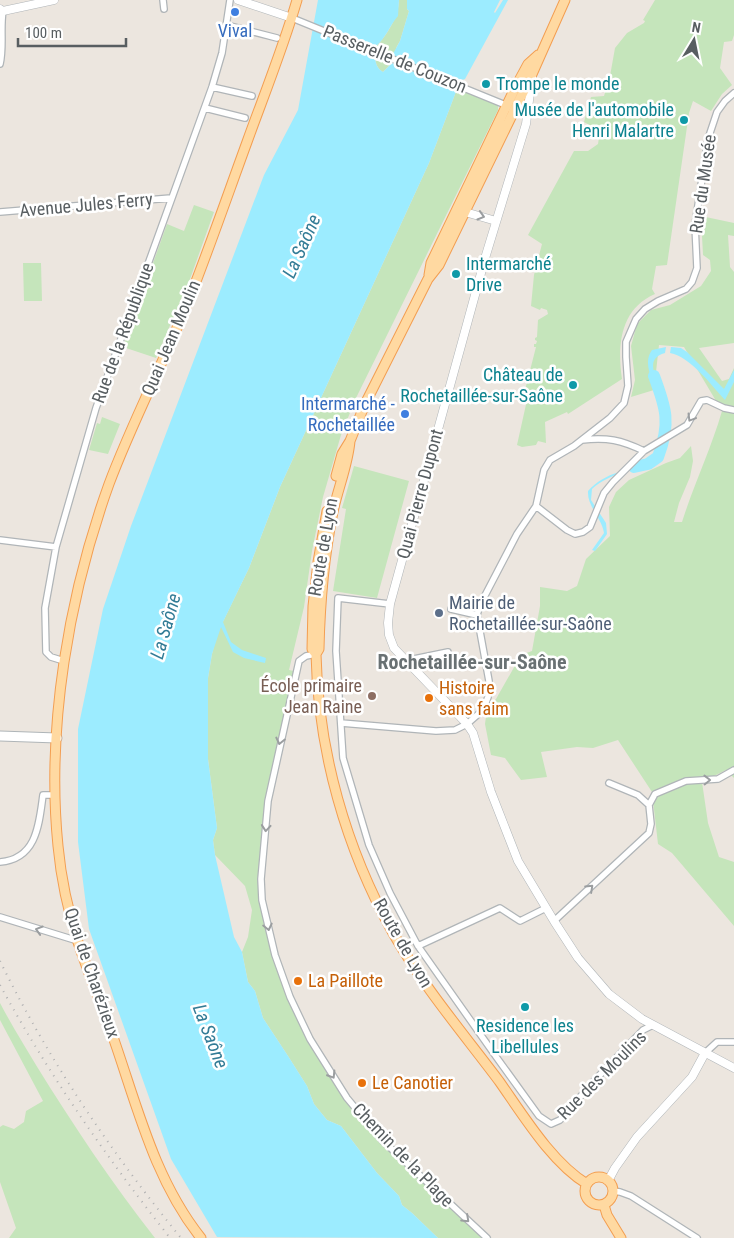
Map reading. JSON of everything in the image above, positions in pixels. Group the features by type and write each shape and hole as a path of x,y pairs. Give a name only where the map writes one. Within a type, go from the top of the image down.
{"main road":[{"name":"Quai Jean Moulin","path":"64,661 85,558 110,482 190,297 297,20 297,0"},
{"name":"Quai Pierre Dupont","path":"511,107 533,72 565,0"},
{"name":"Quai Pierre Dupont","path":"511,107 528,64 540,54"},
{"name":"Route de Lyon","path":"428,279 439,265 465,212 511,107"},
{"name":"Route de Lyon","path":"511,107 435,255 428,279 365,404 350,441 349,455 331,524 322,586 319,649 316,654 320,712 330,768 351,842 394,933 434,995 544,1142 567,1169 588,1184"},
{"name":"Quai de Charézieux","path":"64,661 57,738 55,795 58,847 69,908 78,942 117,1048 148,1141 168,1188 201,1238"},
{"path":"0,736 57,738"},
{"path":"600,1177 608,1181 613,1192 611,1199 604,1204 597,1205 588,1200 585,1192 588,1184 595,1178 600,1177"},
{"path":"604,1204 607,1215 621,1238"}],"street":[{"path":"0,64 2,46 0,31 1,10 26,3 54,0"},
{"path":"163,0 164,9"},
{"name":"Rue de la République","path":"64,661 50,657 46,652 45,608 56,547 96,408 212,87 222,54 230,0"},
{"path":"238,0 297,20"},
{"name":"Passerelle de Couzon","path":"297,20 511,107"},
{"path":"227,25 277,38"},
{"name":"Quai Pierre Dupont","path":"467,724 404,661 394,648 389,635 388,616 439,424 496,221 526,124 533,72"},
{"path":"212,87 252,96"},
{"name":"Rue du Musée","path":"477,615 480,605 517,534 536,506 544,470 550,460 574,446 610,418 624,403 628,386 626,342 636,319 645,308 686,289 692,282 697,268 694,225 708,140 717,112 734,93"},
{"path":"511,107 522,113 526,124"},
{"path":"205,108 245,118"},
{"name":"Avenue Jules Ferry","path":"0,212 171,198"},
{"path":"465,212 496,221"},
{"path":"536,506 567,530 575,534 583,532 590,527 604,493 644,451 687,425 701,401 707,400 724,408 734,410"},
{"path":"581,440 599,438 617,440 644,451"},
{"path":"0,540 56,547"},
{"path":"390,604 338,598 336,651 345,768 369,845 390,894 418,946 500,908 520,921 546,908"},
{"path":"341,723 436,731 455,730 467,724 482,710 488,697 489,681 477,615 451,609"},
{"path":"404,661 448,652"},
{"name":"Chemin de la Plage","path":"316,654 306,656 299,661 268,801 262,900 275,955 290,997 310,1039 347,1098 373,1130 487,1238"},
{"path":"467,724 473,733 491,792 518,861 578,958 609,994 642,1019 734,1068"},
{"path":"554,921 649,833 651,824 649,805 655,794 678,784 696,780 718,779 734,770"},
{"path":"609,783 638,796 649,805"},
{"path":"0,862 20,855 33,843 40,817 42,795 55,795"},
{"path":"0,918 78,942"},
{"name":"Rue des Moulins","path":"418,946 539,1116 551,1124 560,1120 593,1082 643,1030 654,1025"},
{"path":"608,1181 630,1145 692,1077 705,1053 716,1042 734,1042"},
{"path":"613,1192 620,1192 631,1196 697,1238"}],"green space":[{"path":"399,0 407,0 407,9 409,11 391,64 383,72 376,64 376,46 392,25"},
{"path":"655,0 734,0 734,35 732,41 724,42 720,68 732,85 722,94 711,111 693,101 689,113 667,265 656,266 652,289 655,294 634,309 628,319 621,342 622,379 568,414 567,412 545,422 546,443 538,441 536,445 522,447 517,445 529,391 525,390 536,347 534,347 534,344 537,341 535,338 537,337 538,320 548,314 547,310 541,308 540,310 531,306 534,275 542,244 528,235 574,151 588,151 598,144 600,131 584,122 591,97 604,96 615,48 627,33 644,23 645,21 643,20"},
{"path":"457,89 498,104 498,110 356,398 341,435 323,497 312,551 304,607 289,670 294,671 267,792 259,882 275,963 327,1070 385,1145 485,1238 438,1238 402,1205 399,1196 377,1173 341,1126 327,1120 314,1104 307,1086 263,1018 255,991 248,982 242,952 248,937 252,910 245,886 215,855 213,840 217,828 208,759 208,678 217,634 249,568 280,487 429,163"},
{"path":"194,205 214,212 190,279 156,358 123,347 167,224 184,231"},
{"path":"701,216 734,223 734,236 728,235 730,267 734,272 734,343 699,348 722,381 729,379 734,368 734,778 726,770 702,782 708,823 719,857 734,862 734,926 672,853 658,844 652,792 618,740 593,748 577,747 541,752 547,777 521,780 505,758 491,755 485,724 487,709 496,699 521,655 532,651 540,606 540,587 567,591 577,586 586,559 610,536 609,507 616,492 629,480 680,458 691,446 693,461 690,477 679,503 674,522 682,522 722,411 684,347 659,345 654,390 631,397 635,380 631,346 637,324 651,310 670,305 701,286 711,271 710,260 703,255"},
{"path":"23,263 41,263 42,301 24,301"},
{"path":"102,417 120,424 108,454 89,450 97,423 100,424"},
{"path":"354,466 409,481 377,598 333,591 346,509 342,508"},
{"path":"0,1003 36,1065 79,1132 123,1196 155,1238 9,1238 16,1228 0,1182 0,1127 3,1125 14,1129 24,1122 26,1111 43,1101 0,1020"}],"water":[{"name":"La Saône","path":"318,0 399,0 398,16 383,39 376,46 376,64 383,72 391,64 394,52 400,41 409,11 407,9 407,0 500,0 495,13 503,0 508,0 465,79 462,80 457,89 429,163 280,487 249,568 223,622 231,642 242,650 266,658 265,663 244,658 233,652 221,627 212,654 208,678 208,759 217,828 213,840 234,937 242,952 248,982 255,991 263,1018 307,1086 314,1104 327,1120 341,1126 377,1173 399,1196 402,1205 438,1238 217,1237 171,1159 89,929 78,842 78,729 103,609 131,526 264,175 298,110"},
{"path":"666,347 665,353 654,360 653,365 659,395 648,367 648,361 652,350"},
{"path":"671,347 681,348 687,352 724,389 734,370 734,382 725,400 693,366 670,353"},
{"path":"650,461 649,464 609,478 592,489 591,500 606,523 607,534 595,551 592,550 604,533 601,522 588,497 588,491 602,479"}],"waterway":[{"path":"634,467 648,464 658,457 665,434 664,407 654,376"}],"railway":[{"path":"0,961 60,1070 106,1139 181,1238"},
{"path":"0,985 59,1084 124,1177 170,1238"}],"place":[{"name":"Vival","path":"235,12"},
{"name":"Trompe le monde","path":"486,84"},
{"name":"Musée de l'automobile Henri Malartre","path":"684,120"},
{"name":"Intermarché Drive","path":"456,274"},
{"name":"Château de Rochetaillée-sur-Saône","path":"573,385"},
{"name":"Intermarché - Rochetaillée","path":"405,414"},
{"name":"Mairie de Rochetaillée-sur-Saône","path":"439,613"},
{"name":"École primaire Jean Raine","path":"372,696"},
{"name":"Histoire sans faim","path":"429,698"},
{"name":"La Paillote","path":"298,981"},
{"name":"Residence les Libellules","path":"525,1007"},
{"name":"Le Canotier","path":"362,1083"}],"district":[{"name":"Rochetaillée-sur-Saône","path":"472,662"}]}
